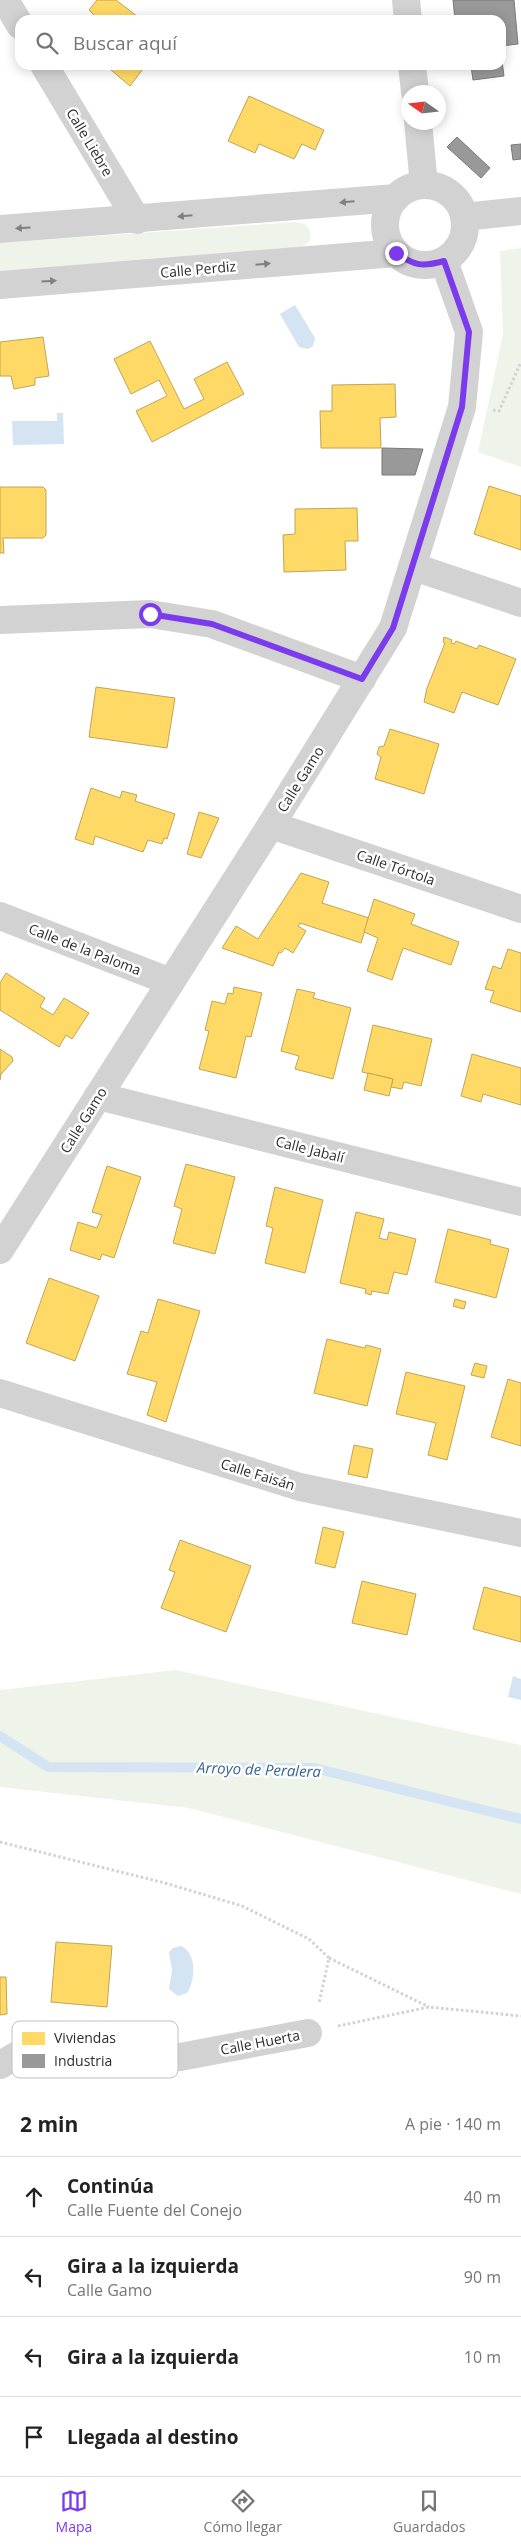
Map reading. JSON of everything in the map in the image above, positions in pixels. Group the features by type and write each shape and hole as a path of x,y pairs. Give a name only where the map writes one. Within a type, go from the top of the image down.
{"street":[{"path":"5,0 15,17"},
{"path":"406,0 408,15"},
{"name":"Calle Liebre","path":"47,70 137,220"},
{"path":"413,70 414,85"},
{"path":"419,130 424,185"},
{"path":"424,185 438,187 450,194 459,204 464,217 464,234 457,250 444,261 427,266 410,263 396,253 387,240 385,225 388,211 396,198 408,189 424,185"},
{"path":"0,229 137,220 396,198"},
{"path":"464,217 521,211"},
{"name":"Calle Perdiz","path":"0,285 396,253"},
{"name":"Calle Gamo","path":"0,1250 271,825 393,628 414,567 462,407 469,332 444,261"},
{"path":"414,567 521,603"},
{"path":"0,620 150,614 204,623 362,679"},
{"name":"Calle Tórtola","path":"271,825 521,909"},
{"name":"Calle de la Paloma","path":"0,916 171,982"},
{"name":"Calle Jabalí","path":"98,1096 521,1202"},
{"name":"Calle Faisán","path":"0,1393 300,1487 521,1533"},
{"name":"Calle Huerta","path":"178,2057 308,2032"},
{"name":"Calle Huerta","path":"0,2065 12,2058"}],"path":[{"path":"462,407 499,411 521,362"},
{"path":"0,1842 165,1883 242,1906 309,1938 329,1958 429,2007"},
{"path":"308,2032 322,1994 329,1958"},
{"name":"Calle Huerta","path":"308,2032 429,2007 521,2016"}],"shaded area":[{"path":"296,222 306,225 310,233 310,241 299,249 0,273 0,243"},
{"path":"521,248 521,467 478,452 503,334 500,251"},
{"path":"176,1670 521,1745 521,1894 189,1808 0,1787 0,1690"}],"water":[{"path":"295,305 315,338 313,346 308,349 299,347 280,314"},
{"path":"57,413 63,413 64,444 13,445 12,421 57,421"},
{"path":"513,1676 521,1679 521,1700 508,1697"},
{"path":"181,1946 190,1954 193,1974 187,1993 178,1996 169,1989 172,1970 169,1952 173,1948"}],"building: Viviendas":[{"path":"97,0 116,0 136,15 94,15 89,10"},
{"path":"111,70 142,70 130,86"},
{"path":"249,96 324,130 315,150 302,144 294,159 259,144 255,153 228,141"},
{"path":"43,337 49,376 35,378 35,385 14,389 11,376 0,376 0,342"},
{"path":"150,341 184,409 204,399 194,379 227,362 244,394 152,442 136,411 167,396 159,380 131,394 114,359"},
{"path":"395,384 396,417 380,418 381,448 321,448 320,411 332,411 332,385"},
{"path":"489,486 521,496 521,550 474,534"},
{"path":"0,487 43,487 46,490 46,535 43,538 3,538 4,553 0,553"},
{"path":"357,508 358,541 345,541 346,570 284,572 283,535 295,534 295,509"},
{"path":"444,637 452,640 451,643 454,644 456,641 477,649 479,645 516,659 498,705 462,692 454,713 424,702 427,688 445,643 443,642"},
{"path":"96,687 175,698 167,748 89,737"},
{"path":"390,729 439,744 424,794 375,779 381,757 377,754 379,747 384,746"},
{"path":"91,788 120,798 122,791 137,795 135,801 175,814 167,839 164,838 162,844 148,840 143,852 95,836 93,845 75,839"},
{"path":"199,812 219,818 201,858 187,854"},
{"path":"301,873 329,882 322,903 369,918 361,943 300,923 298,926 306,931 293,953 285,948 281,953 279,952 273,966 222,948 236,926 258,939"},
{"path":"374,899 415,914 411,924 459,942 451,965 403,948 392,980 367,971 378,938 364,932"},
{"path":"508,949 521,953 521,1012 490,1002 494,991 485,989 493,966 501,969"},
{"path":"6,973 45,998 40,1007 53,1015 64,998 89,1013 72,1039 66,1035 59,1047 0,1010 0,983"},
{"path":"234,987 262,993 251,1037 246,1036 236,1078 199,1069 209,1031 205,1030 212,1001 225,1004 228,993 233,994"},
{"path":"297,989 315,993 313,998 351,1008 333,1079 295,1069 299,1056 281,1051"},
{"path":"373,1025 432,1039 421,1086 404,1082 402,1089 391,1087 393,1079 362,1072"},
{"path":"0,1049 12,1057 13,1061 1,1074 0,1080"},
{"path":"472,1054 521,1068 521,1105 483,1094 481,1102 461,1096"},
{"path":"368,1073 393,1079 389,1096 364,1090"},
{"path":"186,1164 235,1177 215,1254 173,1243 182,1209 174,1206"},
{"path":"107,1166 141,1177 114,1258 102,1254 100,1260 70,1250 78,1222 97,1228 102,1215 92,1212"},
{"path":"275,1187 323,1200 305,1273 265,1263 273,1228 266,1226"},
{"path":"356,1212 384,1219 379,1238 387,1240 389,1232 416,1239 407,1275 394,1272 388,1294 372,1291 371,1295 365,1293 366,1289 340,1283"},
{"path":"448,1229 491,1240 490,1244 509,1249 496,1298 435,1282"},
{"path":"49,1278 99,1296 75,1361 26,1343"},
{"path":"158,1299 200,1311 166,1422 147,1415 157,1382 127,1374 141,1331 148,1333"},
{"path":"455,1299 466,1302 464,1309 453,1306"},
{"path":"327,1339 365,1348 366,1345 381,1349 367,1406 314,1393"},
{"path":"475,1363 487,1366 484,1378 471,1375"},
{"path":"406,1372 465,1386 447,1460 428,1455 436,1423 396,1414"},
{"path":"508,1379 521,1383 521,1446 491,1437"},
{"path":"354,1445 373,1449 367,1478 348,1474"},
{"path":"323,1527 344,1532 335,1568 315,1563"},
{"path":"180,1540 251,1566 226,1632 161,1608 175,1572 169,1570"},
{"path":"362,1581 416,1594 407,1635 352,1623"},
{"path":"484,1587 521,1597 521,1642 473,1629"},
{"path":"56,1942 112,1946 107,2007 51,2002"},
{"path":"0,1977 6,1977 7,2014 0,2015"}],"building: Industria":[{"path":"453,0 514,0 518,44 506,45 506,15 454,15"},
{"path":"472,70 503,70 504,76 473,80"},
{"path":"457,137 490,168 481,178 447,147"},
{"path":"521,144 521,159 513,160 511,145"},
{"path":"382,448 423,449 415,475 382,475"}],"waterway":[{"name":"Arroyo de Peralera","path":"0,1736 48,1767 314,1768 521,1819"}],"route":[{"path":"150,614 212,624 362,679 393,628 414,567 462,407 469,332 444,261 427,266 410,263 396,253"}]}
